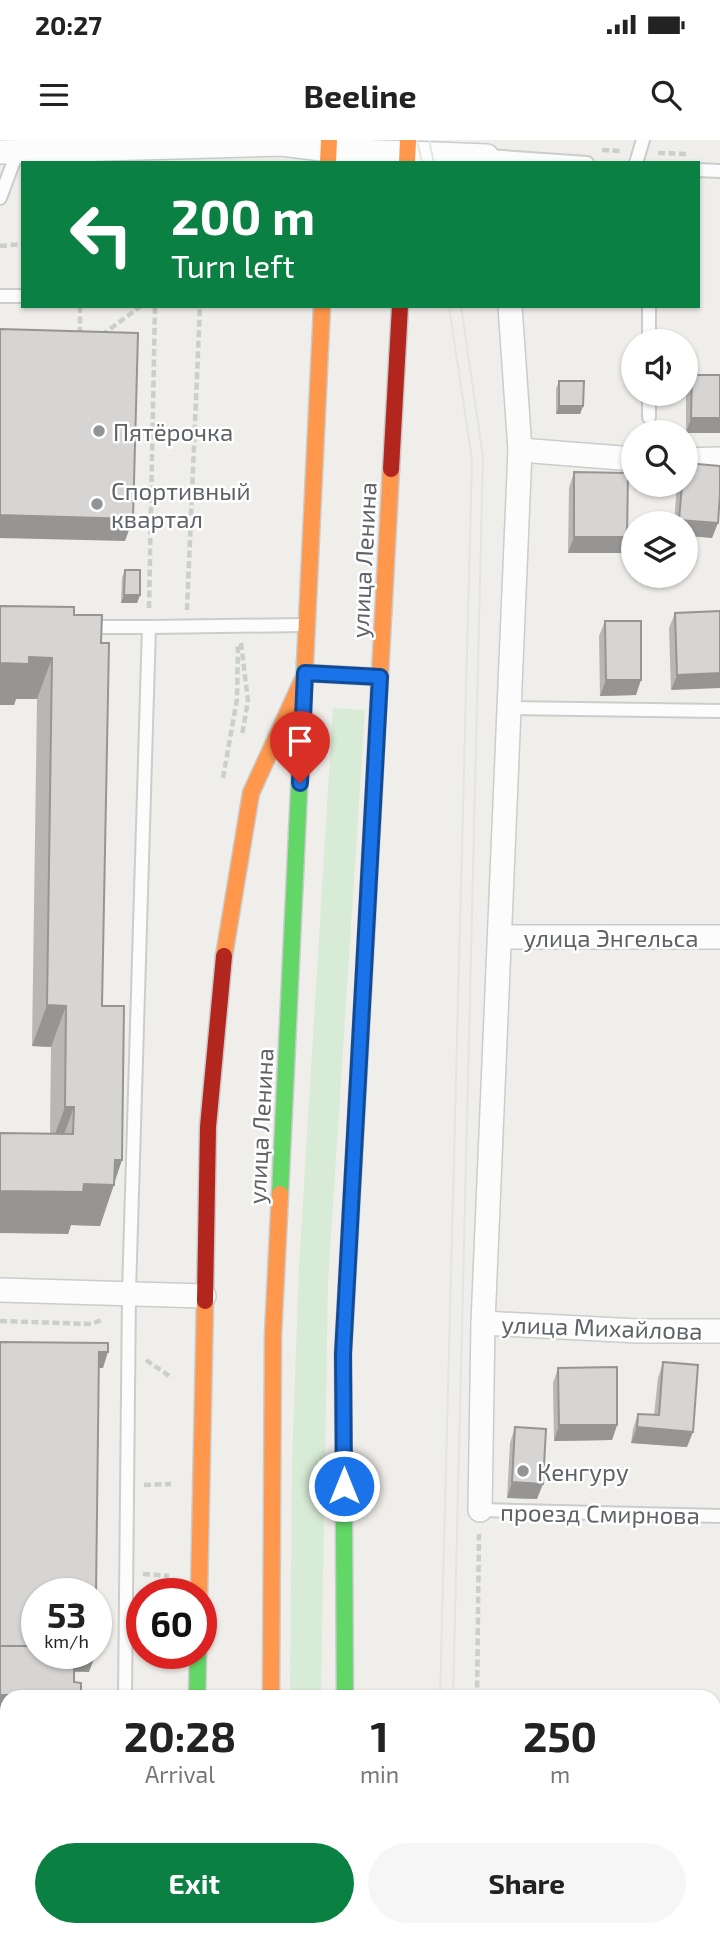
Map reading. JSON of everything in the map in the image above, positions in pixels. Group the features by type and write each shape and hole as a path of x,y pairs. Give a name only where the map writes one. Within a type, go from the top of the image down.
{"main road":[{"name":"улица Ленина","path":"271,1690 273,1335 322,308"},
{"name":"улица Ленина","path":"345,1690 343,1354 400,308"},
{"path":"199,1578 208,1127 223,960 251,793 305,673 380,677"},
{"path":"197,1690 198,1669"}],"street":[{"path":"9,151 282,144 329,151 408,152 488,160"},
{"path":"480,1510 483,1323 520,450 510,308"},
{"path":"520,450 621,458"},
{"path":"698,460 720,459"},
{"name":"улица Энгельса","path":"501,937 720,937"},
{"path":"0,1290 204,1296"},
{"name":"улица Михайлова","path":"483,1323 638,1331 720,1331"}],"lane":[{"path":"637,161 643,140"},
{"path":"0,198 9,151"},
{"path":"488,160 521,161"},
{"path":"700,170 720,171"},
{"path":"0,296 21,296"},
{"path":"649,308 649,329"},
{"path":"649,406 649,417"},
{"path":"73,627 306,625"},
{"path":"125,1690 129,1292 149,627"},
{"path":"509,708 720,711"},
{"name":"проезд Смирнова","path":"480,1510 720,1516"}],"path":[{"path":"0,246 21,244"},
{"path":"80,308 78,334 103,335 138,308"},
{"path":"149,627 155,308"},
{"path":"187,626 200,308"},
{"path":"126,498 151,497"},
{"path":"477,1690 480,1510"}],"green space":[{"path":"333,708 365,710 328,1282 321,1690 290,1690 292,1460 299,1267"}],"building":[{"path":"0,329 138,333 133,519 0,515"},
{"path":"698,375 720,375 720,418 691,418 691,406 698,406"},
{"path":"559,381 584,381 583,406 559,406"},
{"path":"698,464 720,466 718,523 698,521 698,511 680,511 681,497 698,497"},
{"path":"574,472 621,473 621,497 628,497 627,511 621,511 621,537 574,537"},
{"path":"125,570 140,570 140,595 124,595"},
{"path":"0,606 74,607 74,615 102,615 101,643 109,643 102,1006 124,1006 122,1160 115,1160 114,1185 84,1184 83,1192 0,1191 0,1133 73,1134 74,1107 65,1107 66,1006 47,1005 52,658 29,657 29,664 0,663"},
{"path":"720,611 720,673 677,675 675,613"},
{"path":"605,621 641,621 641,680 606,680"},
{"path":"0,1342 108,1343 108,1352 99,1352 96,1578 21,1578 21,1646 0,1646"},
{"path":"663,1362 698,1365 693,1432 637,1427 638,1414 659,1415"},
{"path":"617,1367 617,1425 559,1425 558,1368"},
{"path":"515,1427 546,1429 543,1484 512,1482"},
{"path":"0,1646 21,1646 21,1669 74,1669 74,1682 81,1683 81,1690 0,1690"}],"tram line":[{"path":"417,140 422,161"},
{"path":"429,140 434,161"},
{"path":"440,1690 472,460 449,308"},
{"path":"453,1690 483,457 461,308"}],"traffic: fast":[{"path":"280,1194 305,663"},
{"path":"345,1690 343,1354 363,991"},
{"path":"197,1690 198,1669"}],"traffic: slow":[{"path":"328,161 329,140"},
{"path":"407,161 408,140"},
{"path":"305,663 322,308"},
{"path":"363,991 391,469"},
{"path":"305,673 380,677"},
{"path":"224,956 251,793 303,679"},
{"path":"271,1690 273,1335 280,1194"},
{"path":"199,1578 205,1301"}],"traffic: jam":[{"path":"391,469 400,308"},
{"path":"205,1301 208,1127 224,956"}],"place":[{"name":"Пятёрочка","path":"99,431"},
{"name":"Спортивный квартал","path":"97,504"},
{"name":"Кенгуру","path":"523,1471"}],"route":[{"path":"300,783 305,673 380,677 343,1354 344,1486"}]}
